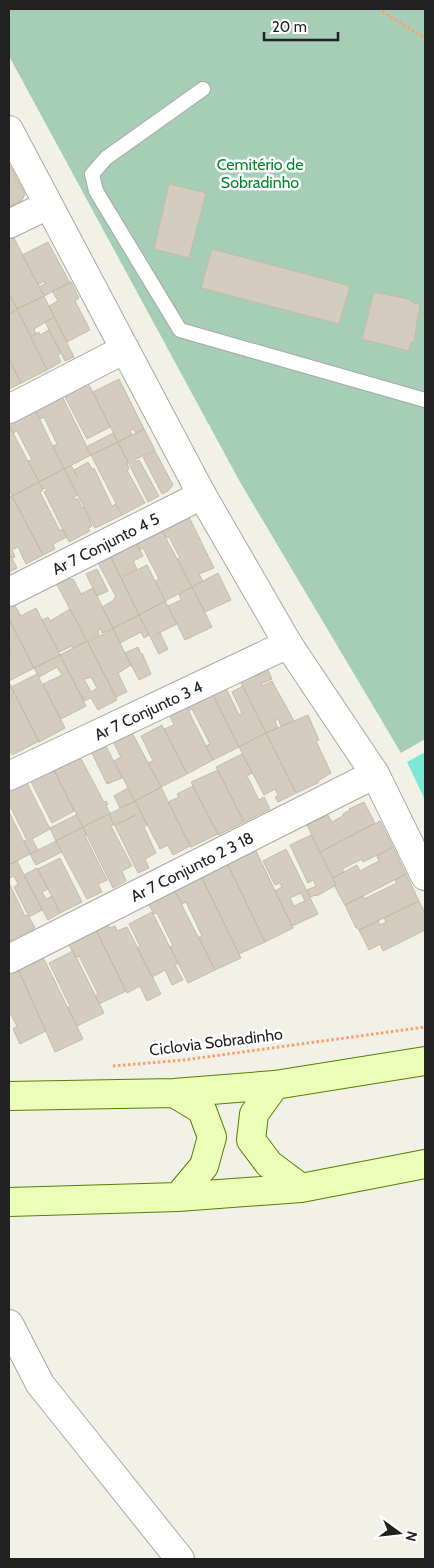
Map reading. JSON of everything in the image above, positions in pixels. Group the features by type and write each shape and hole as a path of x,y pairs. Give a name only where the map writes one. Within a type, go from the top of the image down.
{"main road":[{"path":"9,1096 174,1093 275,1085 425,1061"},
{"path":"275,1085 254,1114 251,1140 269,1164 301,1188"},
{"path":"174,1093 202,1110 212,1137 204,1166 178,1197"},
{"path":"9,1202 178,1197 301,1188 425,1164"}],"street":[{"path":"9,130 202,495 288,644 375,774 425,876"},
{"path":"9,224 48,204"},
{"path":"9,409 125,349"},
{"name":"Ar 7 Conjunto 4 5","path":"9,592 202,495"},
{"name":"Ar 7 Conjunto 3 4","path":"9,776 288,644"},
{"name":"Ar 7 Conjunto 2 3 18","path":"9,959 375,774"},
{"path":"9,1324 40,1384 180,1559"}],"lane":[{"path":"203,89 106,158 92,174 96,192 180,330 425,400"}],"path":[{"path":"378,9 425,38"},
{"name":"Ciclovia Sobradinho","path":"106,1066 184,1060 425,1027"}],"green space":[{"name":"Cemitério de Sobradinho","path":"9,9 425,9 425,739 401,753 240,482 9,56"}],"shaded area":[{"path":"425,752 425,800 407,762"}],"building":[{"path":"9,164 25,194 22,200 9,207"},
{"path":"169,184 206,193 189,258 154,249"},
{"path":"13,236 44,296 17,309 9,293 9,238"},
{"path":"48,242 70,283 44,296 39,287 45,284 44,281 38,285 22,255"},
{"path":"212,249 350,286 339,324 201,288"},
{"path":"71,282 79,298 75,301 90,330 67,342 49,306 58,301 52,291"},
{"path":"374,292 408,299 420,304 414,341 410,344 409,351 362,339"},
{"path":"9,293 17,309 9,314"},
{"path":"44,296 54,317 34,329 36,334 31,337 17,309"},
{"path":"17,309 47,370 21,383 9,359 9,314"},
{"path":"54,317 74,357 65,361 45,322"},
{"path":"49,330 61,353 58,355 61,362 47,370 31,337 39,332 40,335"},
{"path":"9,359 21,383 9,389"},
{"path":"119,379 144,429 136,433 133,429 130,431 132,435 118,442 93,392"},
{"path":"87,381 110,427 87,439 63,393"},
{"path":"61,394 91,455 64,469 53,446 57,444 44,417 40,419 34,408"},
{"path":"34,408 64,469 39,482 28,461 32,460 17,431 13,433 9,426 9,422"},
{"path":"11,429 39,482 12,496 9,488 9,430"},
{"path":"144,429 155,450 134,460 135,462 139,460 159,496 148,502 118,442"},
{"path":"113,433 118,442 91,455 86,447"},
{"path":"118,442 128,462 125,464 127,463 129,469 127,470 145,503 122,515 91,455"},
{"path":"155,451 173,485 162,494 143,457"},
{"path":"88,462 92,469 94,468 112,506 116,504 122,515 95,528 64,469 71,465 77,477 74,470"},
{"path":"64,469 78,495 72,498 78,499 82,508 84,507 92,526 88,528 90,531 69,542 44,492 47,490 45,488 42,489 39,482"},
{"path":"39,482 43,490 40,492 60,531 63,529 67,537 53,544 55,549 43,555 12,496"},
{"path":"12,496 43,555 26,564 18,547 12,550 15,557 11,558 9,553 9,497"},
{"path":"182,516 189,517 214,568 199,574 203,581 192,587 177,559 180,558 169,537 167,538 160,527"},
{"path":"161,529 192,587 165,601 155,581 159,579 143,548 139,550 136,542"},
{"path":"136,542 143,556 133,561 137,569 120,577 110,555"},
{"path":"9,553 17,568 9,572"},
{"path":"110,555 139,615 113,628 102,607 116,597 97,561"},
{"path":"147,565 165,601 139,615 121,578"},
{"path":"97,569 108,591 97,596 86,574"},
{"path":"218,573 231,600 205,612 192,587"},
{"path":"69,576 71,580 73,579 81,594 93,588 113,628 102,633 100,628 98,631 99,635 87,641 56,583"},
{"path":"192,587 212,627 185,640 168,606 181,600 179,594"},
{"path":"165,601 177,624 157,634 160,633 168,649 159,654 139,615"},
{"path":"14,604 21,616 36,608 60,655 34,668 9,619 9,606"},
{"path":"70,609 87,641 59,652 42,620 48,617 50,621"},
{"path":"139,615 149,635 144,638 141,632 120,643 113,628"},
{"path":"9,619 34,668 9,681 9,652 11,652 9,647"},
{"path":"113,629 131,665 118,673 127,692 116,697 88,642"},
{"path":"87,641 117,700 98,710 91,698 84,701 60,655","holes":["91,677 97,688 91,692 84,679"]},
{"path":"138,647 151,674 139,680 125,653"},
{"path":"60,655 86,706 61,719 43,684 62,675 57,667 39,677 34,668"},
{"path":"265,664 272,679 261,684 262,686 272,681 294,721 281,726 278,719 275,721 278,728 266,733 237,675"},
{"path":"37,674 65,728 39,742 11,687"},
{"path":"9,682 15,694 12,696 13,698 16,696 39,741 12,755 9,749"},
{"path":"224,684 239,715 242,713 232,692 243,686 266,733 239,747 211,691"},
{"path":"211,691 239,747 213,760 206,746 210,744 192,709 188,711 183,700"},
{"path":"184,702 213,760 187,774 164,729 174,725 167,710"},
{"path":"308,715 319,740 316,741 331,773 318,781 318,783 296,793 266,733"},
{"path":"162,725 187,774 161,787 148,763 153,761 141,736"},
{"path":"130,729 161,787 135,801 114,761 121,757 111,738"},
{"path":"266,733 296,793 278,802 275,797 278,795 275,789 264,795 239,747"},
{"path":"104,742 122,778 107,784 90,749"},
{"path":"242,754 252,773 247,776 259,800 264,797 270,809 244,822 216,767"},
{"path":"79,755 104,802 106,801 108,804 106,805 110,813 83,827 53,768"},
{"path":"53,768 74,811 52,823 30,780"},
{"path":"218,770 244,822 218,835 191,782"},
{"path":"26,781 50,829 32,839 38,850 30,854 24,841 27,840 9,804 9,790"},
{"path":"193,786 218,834 191,847 168,802 179,797 177,794"},
{"path":"161,787 190,846 173,855 168,845 160,849 135,801"},
{"path":"128,788 135,801 120,808 114,796"},
{"path":"135,801 147,825 144,827 156,853 145,859 149,868 138,873 115,826 136,815 114,825 109,814"},
{"path":"364,802 375,823 320,852 307,825 328,815 332,822 343,816 349,809"},
{"path":"9,812 30,854 9,865"},
{"path":"109,814 114,825 111,826 132,866 122,871 126,881 113,888 83,827"},
{"path":"76,815 83,827 56,841 50,828"},
{"path":"380,821 393,847 363,862 362,859 342,869 344,872 333,878 320,852"},
{"path":"83,827 85,836 107,880 98,884 102,892 87,899 56,841"},
{"path":"311,835 336,885 317,896 310,897 307,890 316,886 313,880 308,883 290,845"},
{"path":"56,841 62,852 36,865 30,854"},
{"path":"393,847 406,874 345,905 335,887 333,878 357,865 360,871 379,861 377,856"},
{"path":"255,849 293,928 265,942 227,863"},
{"path":"286,849 318,914 292,926 275,891 282,887 280,883 275,885 263,861","holes":["301,893 305,901 294,906 290,898"]},
{"path":"60,858 82,902 60,913 38,869"},
{"path":"17,861 42,910 29,917 14,887 18,884 14,876 9,877 9,865"},
{"path":"227,863 265,942 239,954 201,876"},
{"path":"37,868 48,889 42,892 46,899 52,896 60,913 48,920 24,875"},
{"path":"406,874 419,901 359,930 356,928 345,905 363,896 364,899 397,883 395,880"},
{"path":"201,876 241,958 215,970 199,937 202,936 186,902 182,904 174,889"},
{"path":"9,883 25,916 28,915 35,928 9,941"},
{"path":"174,890 215,970 188,983 170,947 173,946 157,913 154,914 148,903"},
{"path":"419,901 425,913 425,930 383,951 380,944 369,950 359,930 378,921 380,925 386,922 384,918"},
{"path":"152,912 178,963 175,965 183,980 172,985 165,970 152,977 137,949 140,946 129,924"},
{"path":"108,925 110,928 115,926 117,931 127,927 161,994 147,1001 140,986 127,993 96,930"},
{"path":"96,930 126,991 99,1004 95,996 98,994 79,956 76,958 68,943"},
{"path":"73,951 104,1013 77,1026 68,1008 70,1006 49,963"},
{"path":"42,955 83,1039 55,1052 18,969"},
{"path":"18,969 46,1031 20,1044 13,1029 17,1026 9,1011 9,972"}]}
